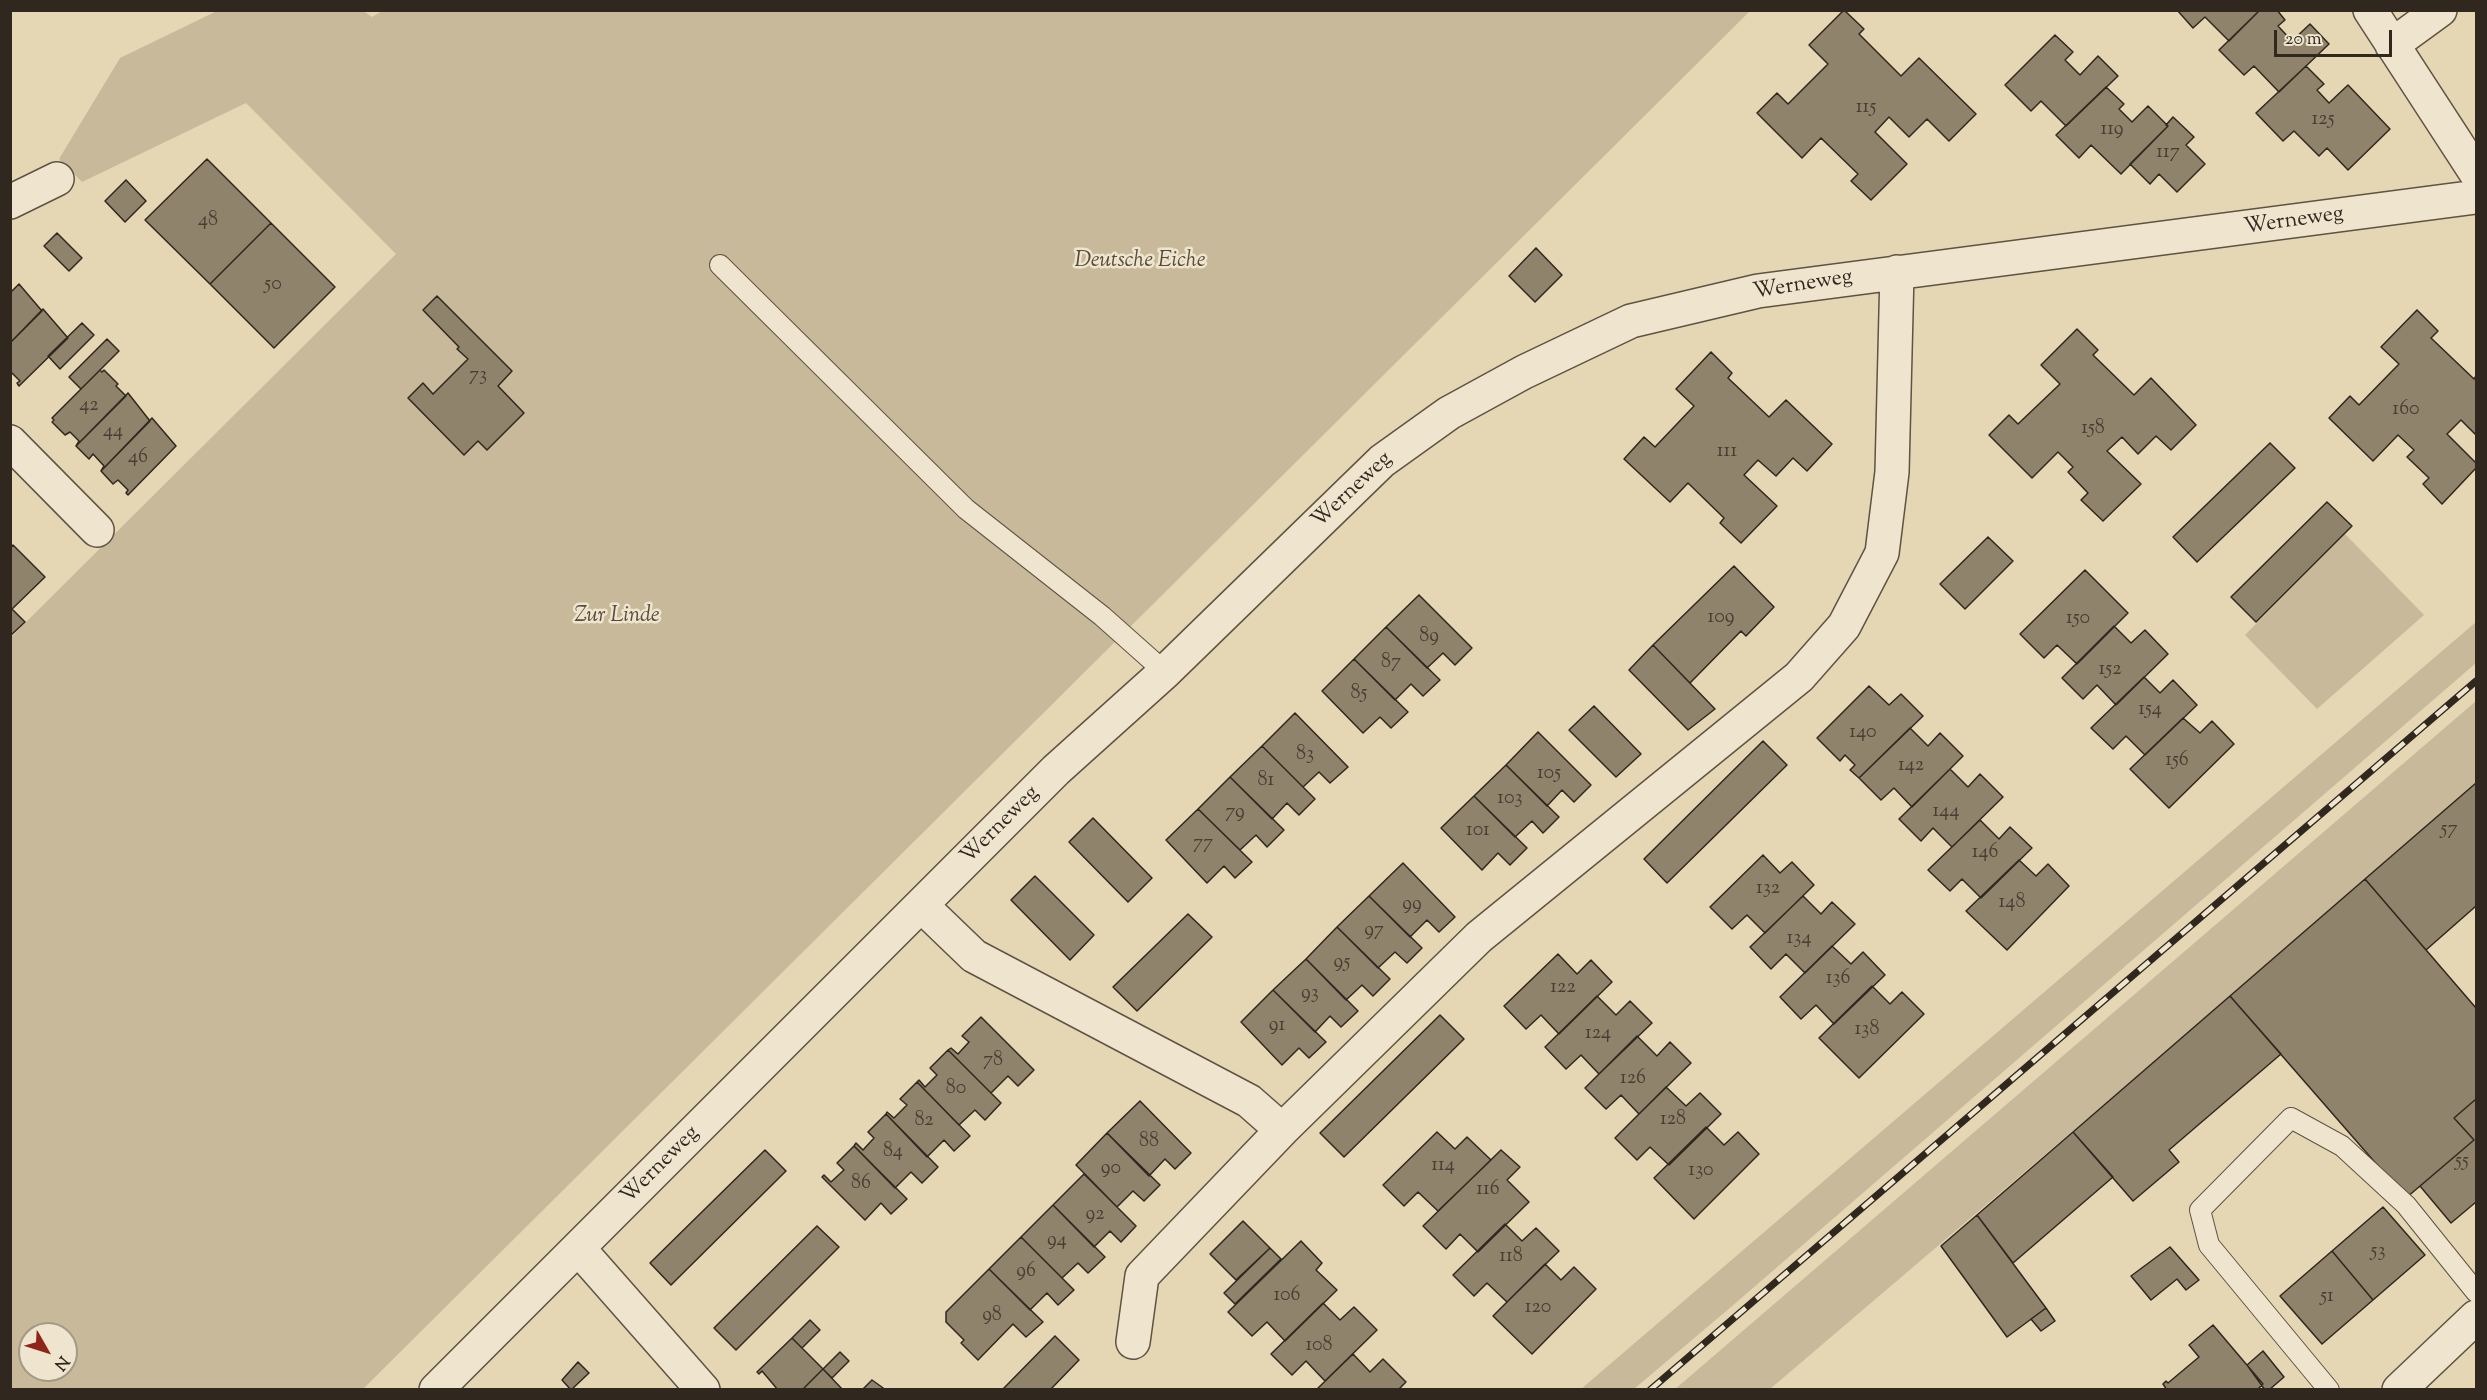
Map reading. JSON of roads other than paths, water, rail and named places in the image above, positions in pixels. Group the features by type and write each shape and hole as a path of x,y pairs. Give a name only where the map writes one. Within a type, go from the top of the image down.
{"street":[{"path":"2370,10 2476,173"},
{"path":"2392,45 2440,10"},
{"path":"10,202 57,178"},
{"name":"Werneweg","path":"436,1389 1056,770 1165,672 1382,461 1449,413 1524,372 1631,321 1758,291 2476,197"},
{"path":"1133,1342 1142,1276 1282,1130 1479,937 1799,677 1844,626 1882,553 1892,472 1897,272"},
{"path":"10,442 97,530"},
{"path":"922,906 974,956 1249,1101 1282,1130"},
{"path":"578,1248 703,1389"},
{"path":"2400,1389 2476,1317"}],"lane":[{"path":"720,265 966,509 1102,616 1165,672"},
{"path":"2330,1389 2209,1245 2200,1210 2291,1118 2342,1146 2406,1205 2476,1292"}],"railway":[{"path":"1650,1390 2476,681"}],"park label":[{"name":"Deutsche Eiche","path":"1140,262"},
{"name":"Zur Linde","path":"617,617"}]}
